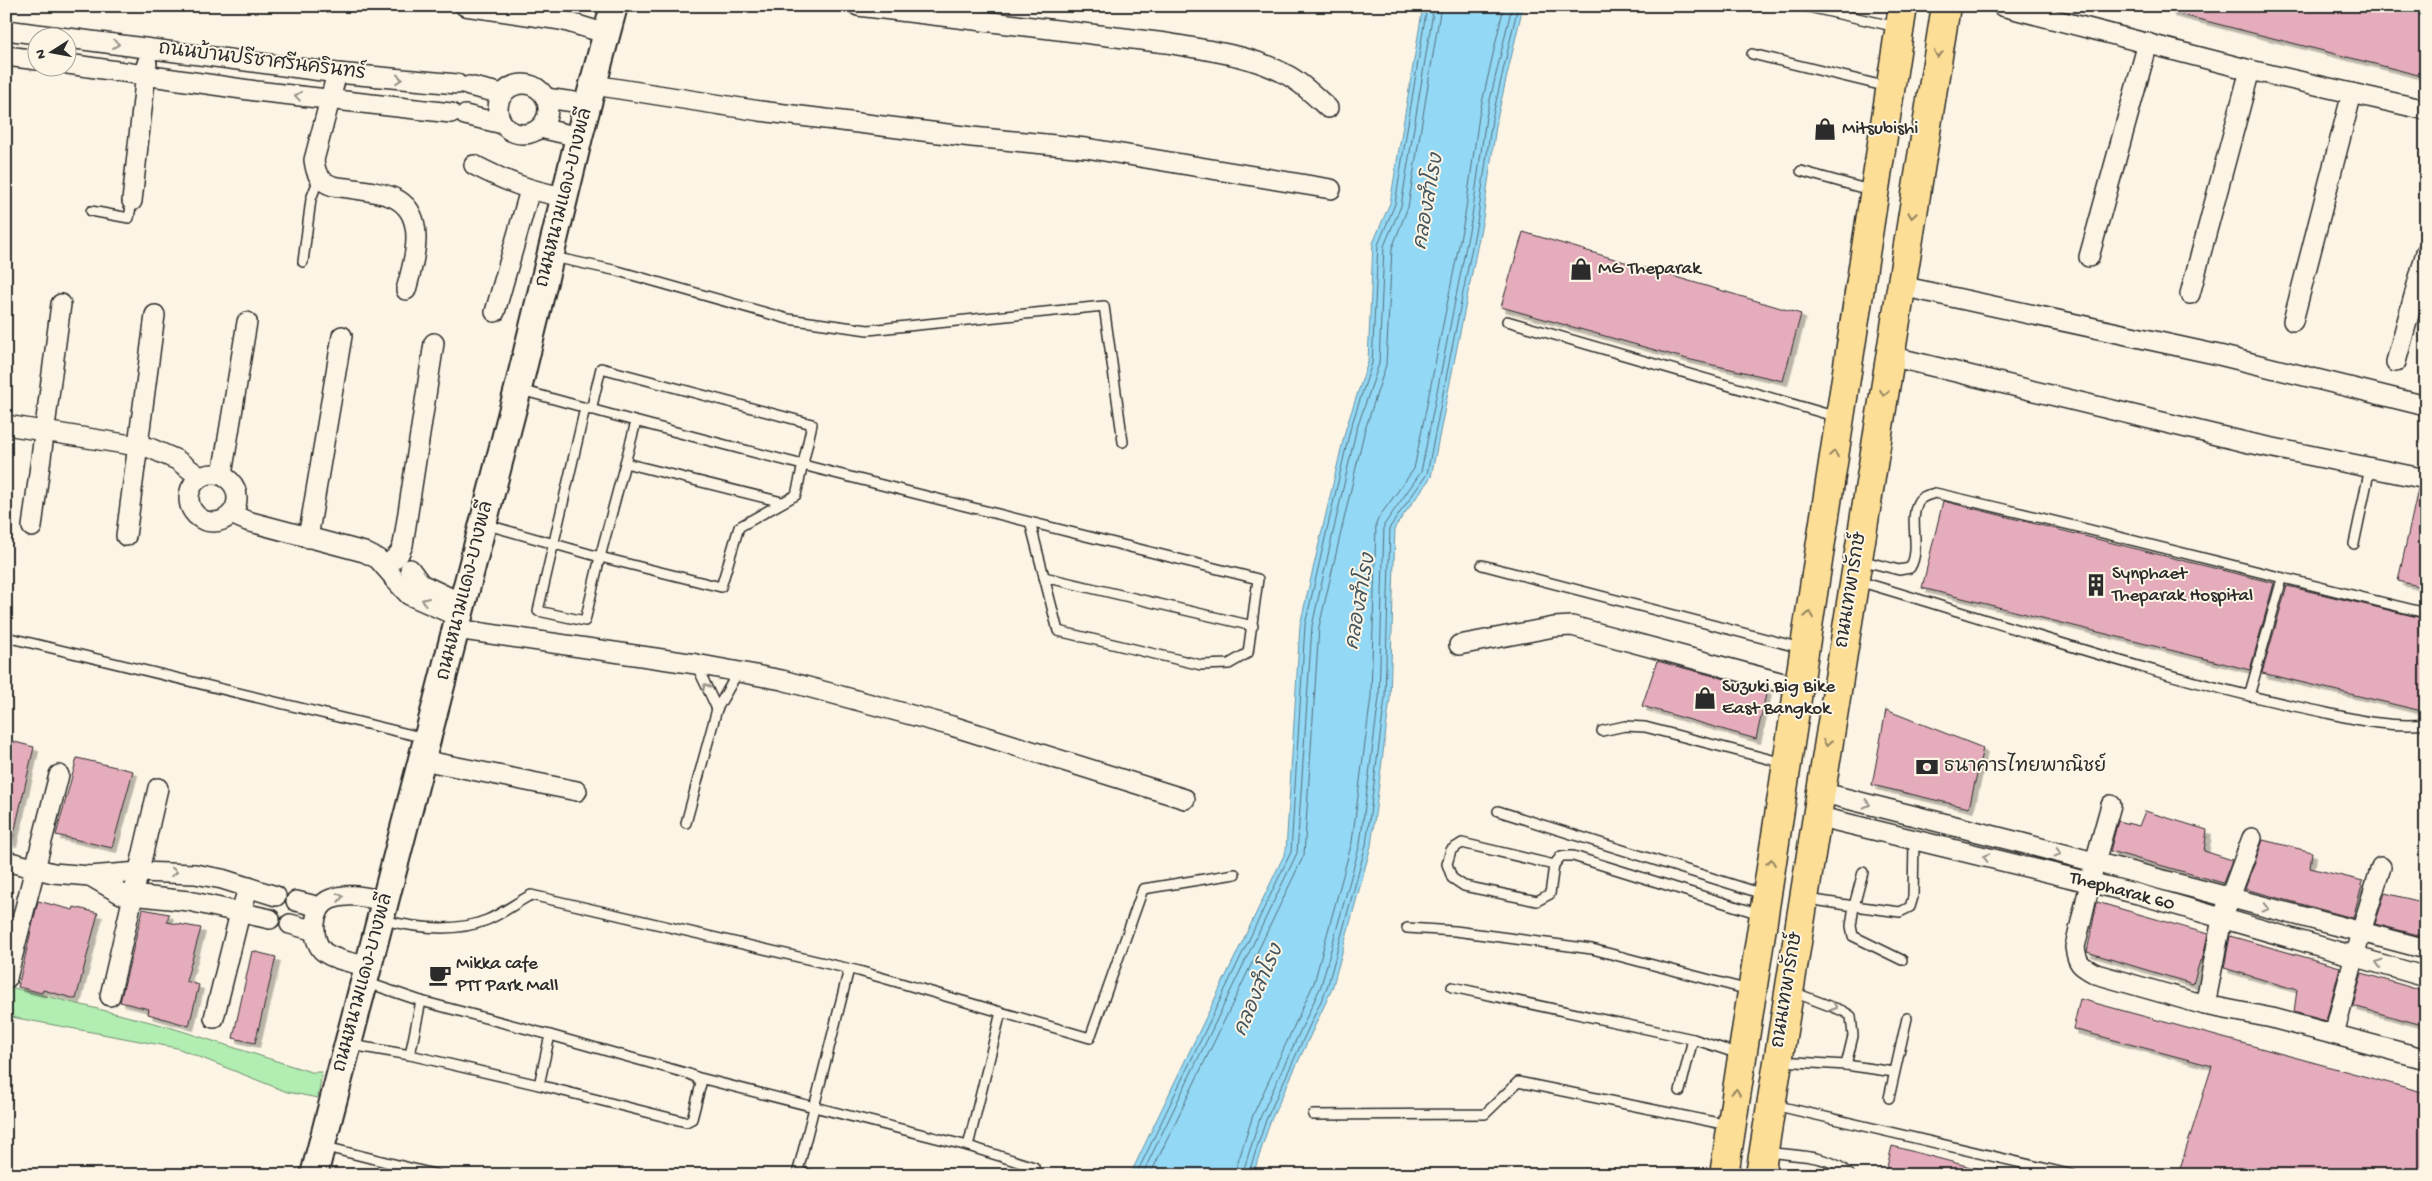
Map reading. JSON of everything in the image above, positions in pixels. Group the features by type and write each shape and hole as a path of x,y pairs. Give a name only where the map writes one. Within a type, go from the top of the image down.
{"main road":[{"name":"ถนนหนามแดง-บางพลี","path":"314,1175 518,389 579,137 614,6"},
{"name":"ถนนเทพารักษ์","path":"1761,1163 1946,6"},
{"name":"ถนนเทพารักษ์","path":"1724,1175 1901,17"}],"street":[{"path":"465,6 561,20 607,34"},
{"path":"858,6 1166,42 1210,50 1255,62 1290,76 1328,108"},
{"path":"2002,6 2250,70 2426,110"},
{"name":"ถนนบ้านปรีชาศรีนครินทร์","path":"6,30 28,33"},
{"name":"ถนนบ้านปรีชาศรีนครินทร์","path":"78,39 337,73 463,85 503,94"},
{"path":"2089,257 2148,43"},
{"path":"132,201 145,74 150,48"},
{"path":"6,56 28,59"},
{"name":"ถนนบ้านปรีชาศรีนครินทร์","path":"78,65 331,100 458,114 503,124"},
{"path":"2190,294 2250,70"},
{"path":"337,73 314,160 316,174 323,182 334,186 398,200 407,210 414,223 417,238 415,255 406,290"},
{"path":"526,84 541,92 546,98 547,118 540,128 525,134 516,134 503,124 498,108 503,94 511,87 526,84"},
{"path":"2292,321 2352,93"},
{"path":"546,98 591,94 760,111 972,138 1086,148 1331,189"},
{"path":"540,128 579,137"},
{"path":"474,165 510,183 530,190 564,197"},
{"path":"495,312 530,190"},
{"path":"2396,362 2426,252"},
{"path":"1900,286 2219,355 2426,406"},
{"path":"32,526 61,304"},
{"path":"126,536 155,315"},
{"path":"222,475 247,322"},
{"path":"308,538 342,336"},
{"path":"398,568 434,343"},
{"path":"1890,356 2249,443 2426,479"},
{"path":"6,425 137,446 168,454 200,477"},
{"path":"211,473 222,475 232,482 237,492 236,504 231,514 221,520 210,521 199,517 195,513 189,497 192,486 200,477 211,473"},
{"path":"231,514 246,521 364,552 390,549 410,595 459,616 782,680 952,726 1185,799"},
{"path":"1459,645 1554,627 1572,626 1798,687"},
{"path":"425,750 577,791"},
{"path":"7,978 58,775"},
{"path":"110,996 158,788"},
{"name":"Thepharak 60","path":"1818,804 1914,839 2138,894 2426,977"},
{"name":"Thepharak 60","path":"1818,804 2022,843 2426,949"},
{"path":"2111,805 2075,946 2076,960 2084,968 2096,974 2204,1005 2272,1018 2426,1059"},
{"path":"2204,1005 2228,898 2252,838"},
{"path":"2016,864 2022,843"},
{"path":"6,861 35,868 90,876 139,872 195,874 249,887 276,896"},
{"path":"2334,1034 2361,932 2381,867"},
{"path":"90,876 121,894 189,901 270,919"},
{"path":"214,1018 240,913 249,887"},
{"path":"366,974 328,955 319,948 315,939 315,931 320,907 328,900 352,895 383,910"},
{"path":"296,901 320,907"},
{"path":"290,924 315,931"}],"lane":[{"path":"1804,6 1901,17"},
{"path":"1752,54 1890,88"},
{"path":"1801,171 1874,192"},
{"path":"303,262 310,199 320,178"},
{"path":"91,211 129,218 132,201"},
{"path":"550,256 618,271 788,319 868,330 1104,306 1122,442"},
{"path":"1507,321 1839,417"},
{"path":"483,523 554,544 600,557 721,587 739,526 796,495 812,424 601,368 588,409 554,544 538,611 585,621 600,557 636,422"},
{"path":"518,389 636,422 1258,579 1248,653 1229,664 1202,666 1058,631 1030,522"},
{"path":"625,463 782,502"},
{"path":"2354,544 2370,468"},
{"path":"1856,569 1900,570 1910,568 1916,559 1916,514 1918,502 1924,496 1935,493 2073,524 2282,579 2426,614"},
{"path":"1482,565 1804,649"},
{"path":"1856,569 2001,626 2249,696 2389,725 2426,724"},
{"path":"1044,577 1253,626"},
{"path":"2249,696 2282,579"},
{"path":"6,637 425,750"},
{"path":"696,664 717,709"},
{"path":"686,823 717,709 738,672"},
{"path":"1602,731 1625,726 1645,727 1786,764"},
{"path":"1498,811 1764,905"},
{"path":"1803,898 1900,912 1910,907 1913,897 1914,839"},
{"path":"1554,865 1462,843 1451,850 1447,864 1452,878 1464,886 1536,900 1550,894 1554,865 1560,856 1573,856 1764,905"},
{"path":"1863,872 1854,906 1851,926 1853,936 1902,960"},
{"path":"383,910 415,928 470,926 489,919 531,894 849,969 1090,1038 1142,889 1235,874"},
{"path":"1407,928 1455,932 1592,950 1752,991"},
{"path":"810,1175 798,1171 813,1105 849,969"},
{"path":"366,974 421,1001 550,1035 696,1077 813,1105 968,1146 1034,1167 1029,1175"},
{"path":"1452,987 1693,1039 1741,1055"},
{"path":"1788,990 1844,1011 1851,1016 1854,1036 1846,1065"},
{"path":"410,1055 421,1001"},
{"path":"968,1146 1001,1012"},
{"path":"1889,1098 1907,1018"},
{"path":"539,1085 550,1035"},
{"path":"1680,1091 1693,1039"},
{"path":"348,1045 410,1055 686,1122 692,1119 701,1084 696,1077"},
{"path":"1776,1061 1846,1065 1894,1072"},
{"path":"1312,1115 1485,1114 1518,1082 1731,1125"},
{"path":"1770,1104 2074,1175"},
{"path":"322,1146 439,1174"},
{"path":"1761,1163 1828,1160 1842,1166 1850,1175"}],"green space":[{"path":"6,986 166,1026 311,1072 322,1072 318,1098 287,1092 177,1048 6,1016"}],"water":[{"name":"คลองสำโรง","path":"1423,6 1523,6 1497,119 1483,218 1431,477 1395,527 1390,699 1371,846 1332,989 1270,1122 1253,1175 1130,1175 1286,851 1300,625 1346,428 1368,362 1373,243 1390,203"}],"building":[{"path":"2170,6 2426,6 2426,77 2170,12"},
{"name":"MG Theparak","path":"1523,232 1801,314 1783,381 1687,359 1501,307"},
{"path":"2418,489 2426,490 2426,588 2398,581"},
{"name":"Synphaet Theparak Hospital","path":"1943,501 2274,583 2250,670 1922,588"},
{"path":"2287,586 2426,619 2426,712 2262,673"},
{"name":"Suzuki Big Bike East Bangkok","path":"1657,661 1767,690 1756,739 1642,706"},
{"name":"ธนาคารไทยพาณิชย์","path":"1886,710 1983,748 1969,808 1872,785"},
{"path":"11,741 34,747 12,842 6,841 6,760"},
{"path":"77,758 133,771 112,848 56,835"},
{"path":"2145,811 2207,830 2204,851 2232,860 2223,883 2110,851 2118,821 2139,826"},
{"path":"2263,840 2312,852 2310,868 2363,881 2353,918 2245,889"},
{"path":"2385,893 2426,903 2426,937 2375,924"},
{"path":"38,901 73,910 74,907 98,913 76,999 43,990 42,993 18,987"},
{"path":"2097,902 2208,934 2202,961 2200,961 2193,984 2087,952"},
{"path":"143,909 169,914 167,922 201,928 186,981 199,985 189,1026 148,1014 149,1009 120,1002"},
{"path":"2230,936 2340,967 2326,1021 2294,1012 2297,990 2224,968"},
{"path":"252,951 276,957 255,1043 233,1038"},
{"path":"2362,973 2426,992 2426,1026 2353,1006"},
{"path":"2080,999 2426,1093 2426,1175 2178,1175 2212,1066 2073,1029"},
{"path":"1892,1146 1982,1170 1981,1175 1885,1175"}],"place":[{"name":"Mitsubishi","path":"1825,129"},
{"name":"MG Theparak","path":"1581,269"},
{"name":"Synphaet Theparak Hospital","path":"2096,585"},
{"name":"Suzuki Big Bike East Bangkok","path":"1705,698"},
{"name":"ธนาคารไทยพาณิชย์","path":"1927,767"},
{"name":"Mikka cafe PTT Park Mall","path":"440,975"}]}
